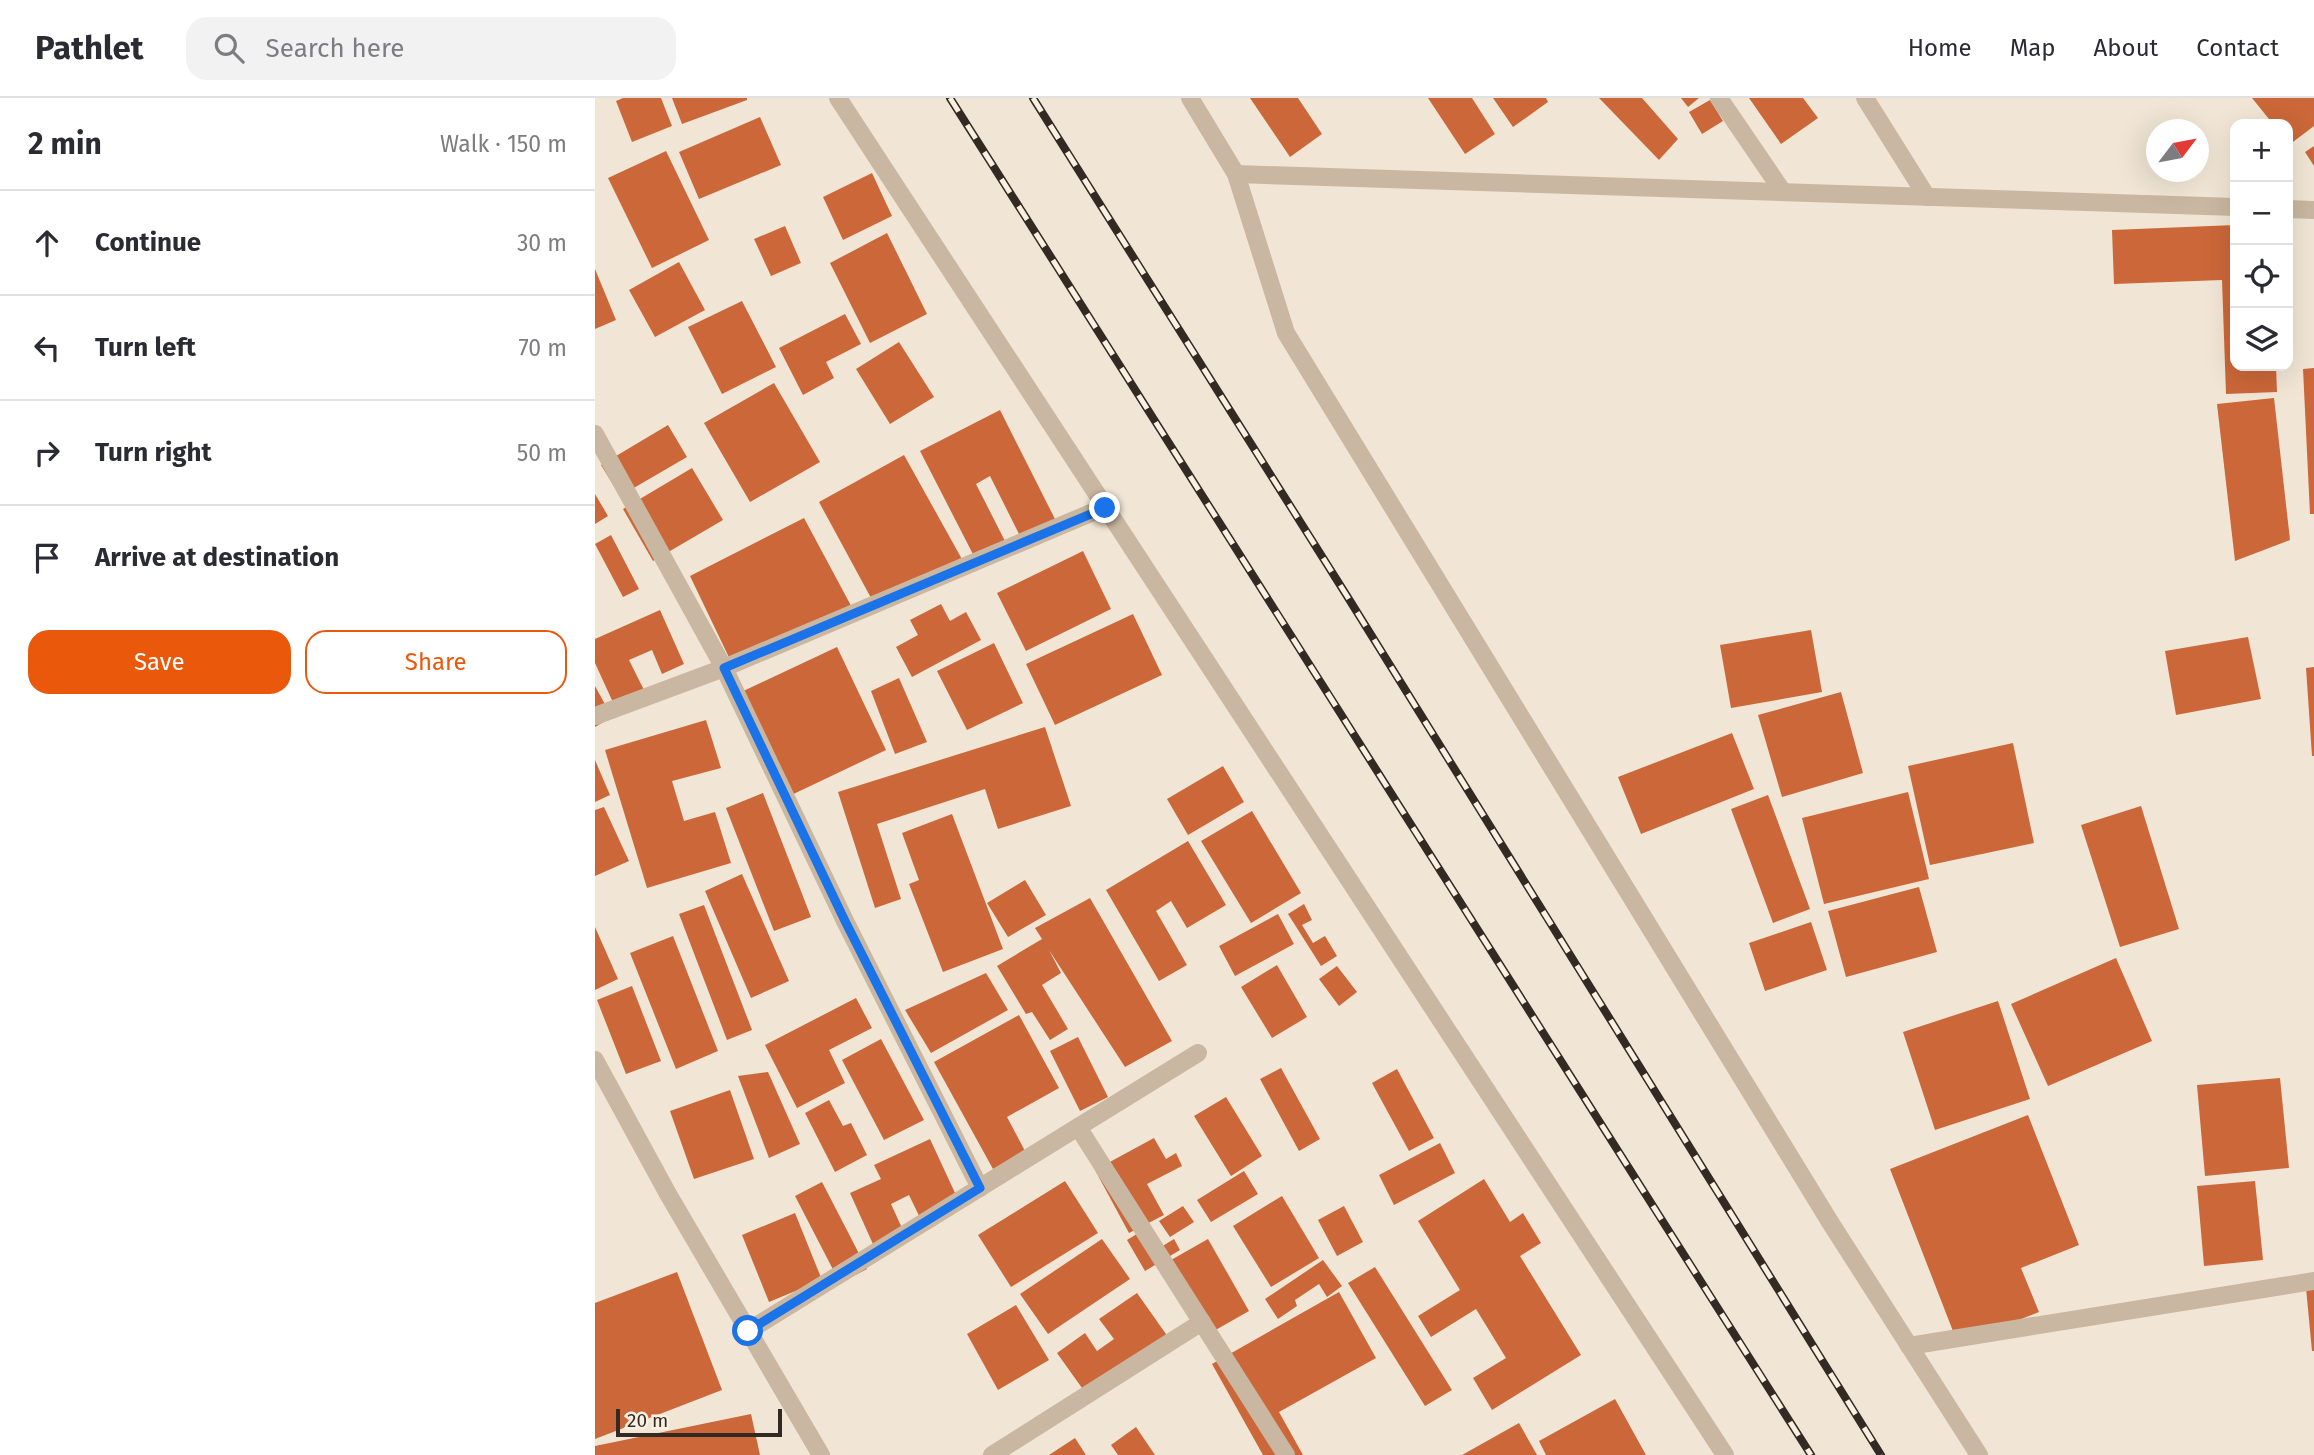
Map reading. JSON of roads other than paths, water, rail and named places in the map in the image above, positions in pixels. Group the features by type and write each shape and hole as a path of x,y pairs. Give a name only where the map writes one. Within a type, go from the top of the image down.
{"street":[{"path":"838,98 1725,1455"},
{"path":"1190,98 1236,174 1286,333 1823,1210 1979,1455"},
{"path":"1719,98 1783,192"},
{"path":"1865,98 1927,197"},
{"path":"1236,174 2230,207"},
{"path":"2293,209 2314,210"},
{"path":"595,434 724,668 845,921 980,1188"},
{"path":"595,716 724,668 1105,508"},
{"path":"748,1331 1198,1053"},
{"path":"595,1059 668,1194 821,1455"},
{"path":"1078,1127 1286,1455"},
{"path":"1909,1346 2314,1281"},
{"path":"992,1455 1202,1322"}],"railway":[{"path":"950,98 1811,1455"},
{"path":"1033,98 1347,596 1881,1455"}]}
